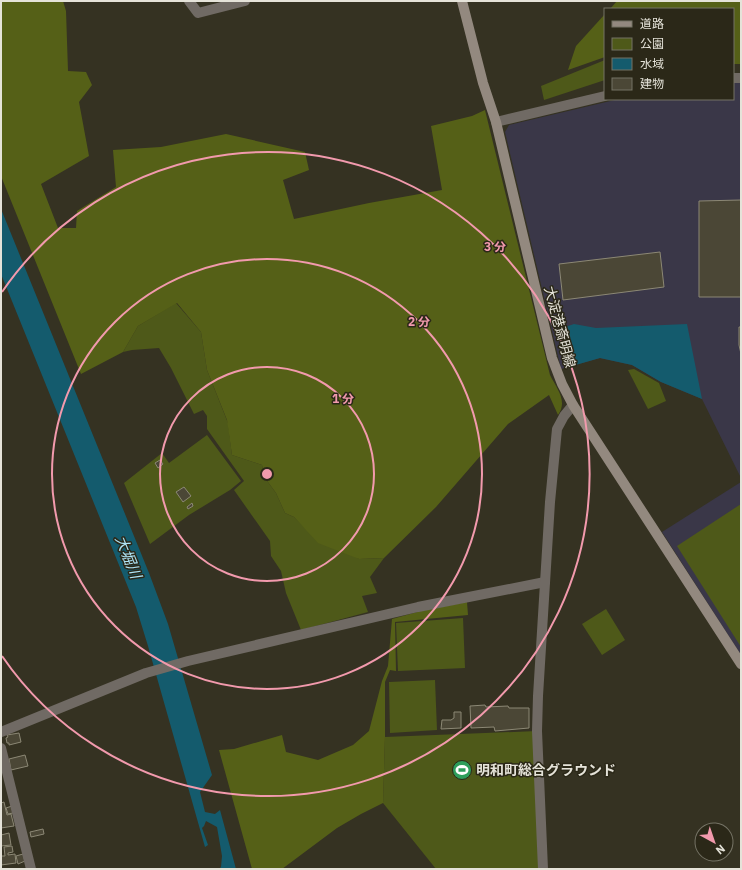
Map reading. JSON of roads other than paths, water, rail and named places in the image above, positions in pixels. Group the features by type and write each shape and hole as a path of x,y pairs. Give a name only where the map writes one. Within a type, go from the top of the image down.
{"main road":[{"name":"大淀港斎明線","path":"462,1 483,83 496,122 552,358 562,384 573,405 741,664"}],"street":[{"path":"189,1 198,13 245,1"},
{"path":"496,122 604,96"},
{"path":"543,869 537,730 550,502 557,429 564,416 573,405"},
{"path":"1,732 146,673 188,661 418,606 545,582"},
{"path":"1,748 31,869"}],"water":[{"name":"大堀川","path":"1,209 149,573 168,624 212,775 200,792 205,812 215,814 220,810 236,869 219,869 221,867 222,856 217,827 206,821 202,828 208,845 205,847 136,607 1,274"},
{"path":"574,324 596,328 687,324 702,399 661,382 632,365 600,358 572,366 562,328"}],"place":[{"name":"明和町総合グラウンド","path":"462,770"}]}
